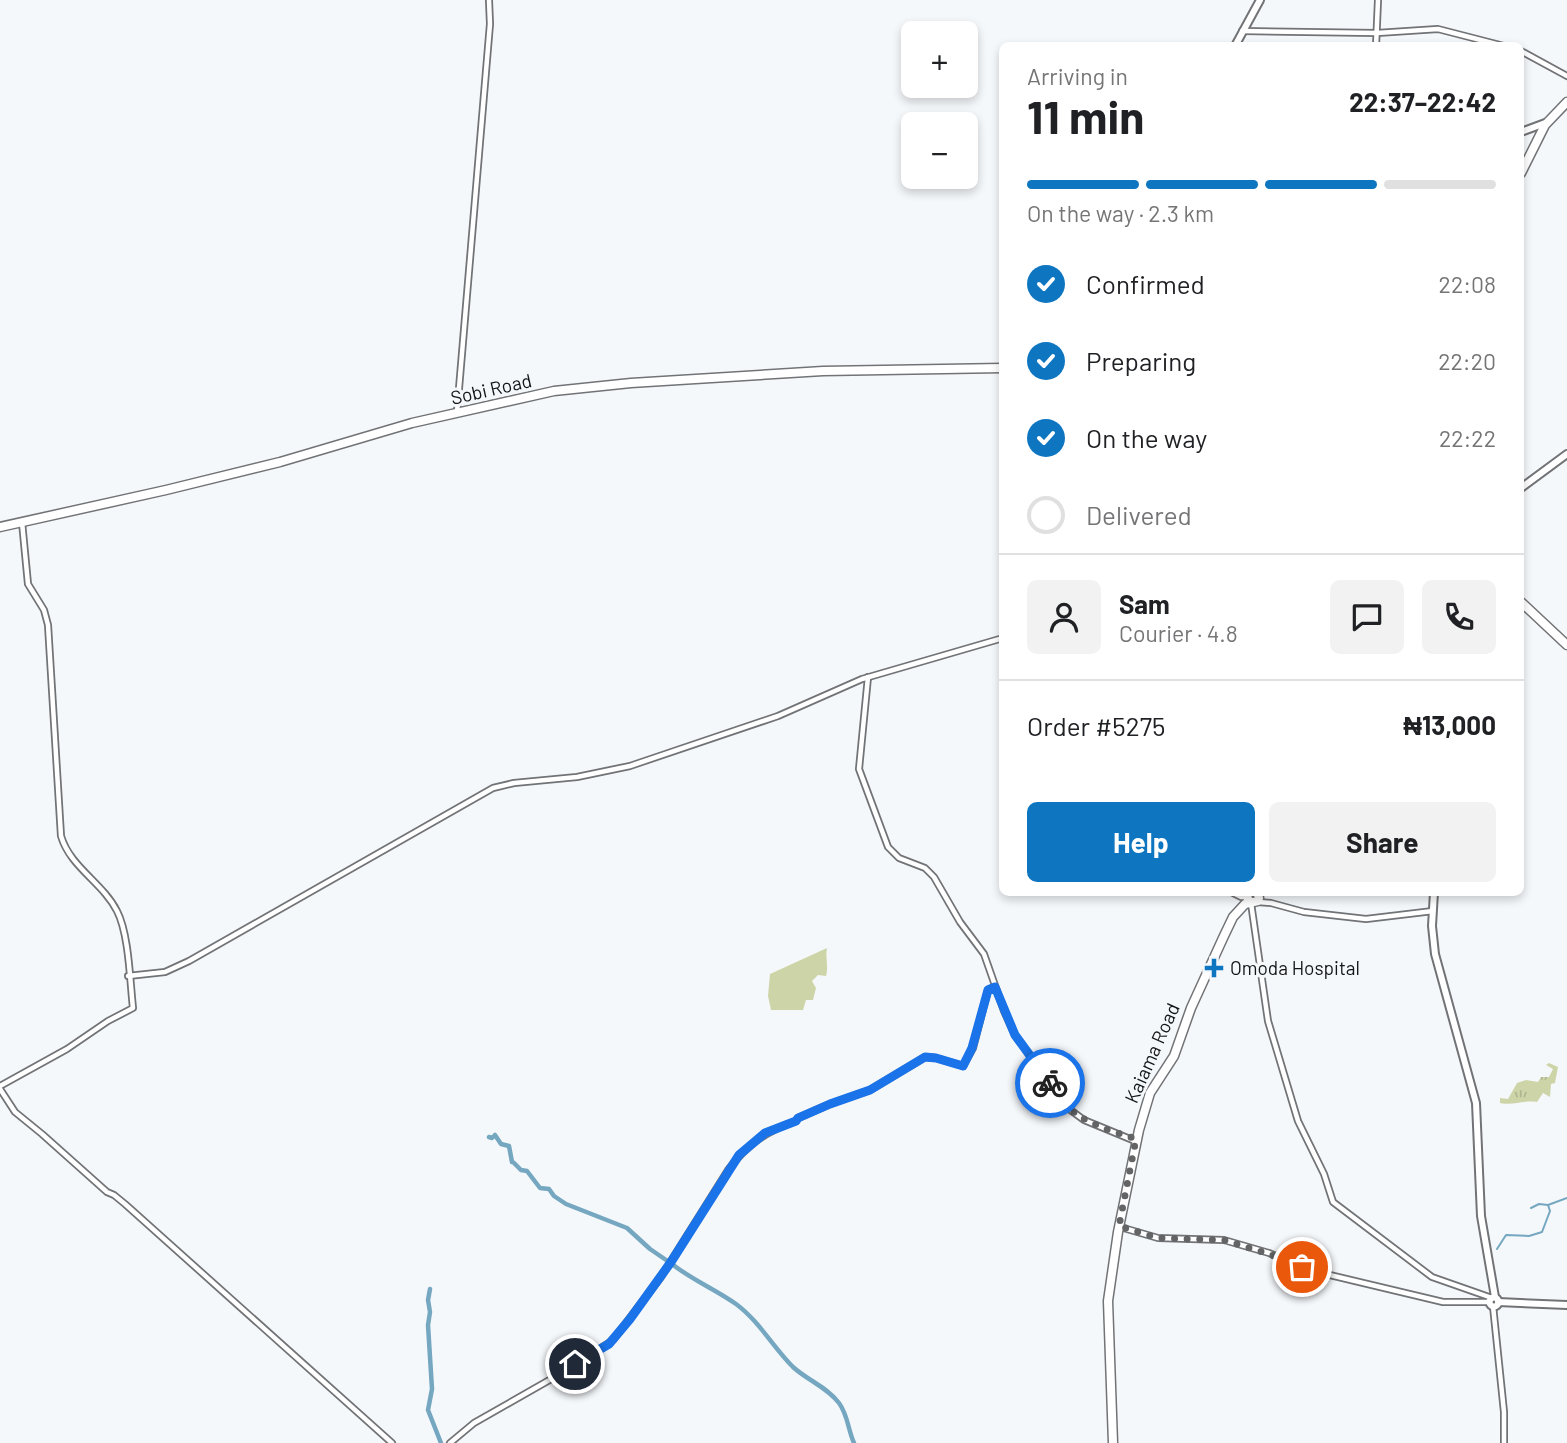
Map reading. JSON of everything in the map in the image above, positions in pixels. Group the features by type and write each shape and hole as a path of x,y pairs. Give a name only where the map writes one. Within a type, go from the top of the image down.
{"highway":[{"path":"1524,165 1545,124 1567,100"},
{"name":"Sobi Road","path":"0,527 140,497 391,429 572,388 843,370 999,368"},
{"path":"1524,606 1567,647"},
{"name":"Kaiama Road","path":"1112,1443 1108,1309 1118,1226 1135,1140 1148,1097 1174,1056 1191,1008 1223,938 1236,914 1254,898"}],"main road":[{"path":"1235,42 1259,0"},
{"path":"1524,132 1545,124"},
{"path":"1524,486 1567,454"},
{"path":"1434,896 1435,954 1476,1103 1481,1216 1493,1300 1567,1305"}],"street":[{"path":"457,413 490,24 489,0"},
{"path":"1376,42 1378,0"},
{"path":"1242,31 1377,33 1438,29 1488,42"},
{"path":"1524,53 1567,76"},
{"path":"22,522 29,584 44,610 48,625 61,836 78,865 117,911 124,935 132,1010 108,1021 67,1049 0,1087 20,1117 43,1134 107,1192 125,1204 392,1443"},
{"path":"128,976 165,971 189,961 286,908 466,801 496,787 586,775 629,766 778,716 868,677 999,639"},
{"path":"868,677 859,769 878,821 894,854 906,862 925,868 934,877 960,922 982,952 1015,1035 1069,1109 1084,1120 1135,1140"},
{"path":"1433,911 1366,919 1304,912 1254,898 1268,1021 1298,1121 1323,1172 1336,1207 1432,1277 1493,1300"},
{"path":"450,1443 474,1423 567,1370 613,1339 661,1277 739,1155 755,1140 830,1104 870,1090 925,1057 963,1066 972,1048 988,990 995,987"},
{"path":"1118,1226 1158,1238 1224,1240 1309,1270 1443,1302 1493,1300"},
{"path":"1493,1300 1504,1412 1504,1443"}],"green space":[{"path":"827,948 826,976 818,975 812,981 816,988 813,1000 806,1000 803,1010 771,1010 768,996 770,974"},
{"path":"1549,1063 1558,1067 1555,1083 1551,1084 1550,1097 1543,1093 1537,1102 1500,1103 1500,1098 1508,1099 1517,1083 1526,1080 1538,1082 1541,1077 1549,1077 1553,1069 1546,1065"}],"waterway":[{"path":"489,1137 495,1135 501,1144 509,1146 512,1162"},
{"path":"514,1163 521,1170 527,1171 540,1188 549,1189 566,1204 627,1228 669,1262"},
{"path":"1531,1208 1567,1198"},
{"path":"1497,1249 1506,1235 1529,1236 1542,1232 1550,1211 1548,1205"},
{"path":"672,1264 744,1311 793,1367 834,1397 844,1412 854,1443"},
{"path":"430,1289 428,1325 432,1389 428,1410 441,1443"}],"way so far":[{"path":"1050,1083 1076,1115 1136,1139 1119,1226 1158,1238 1224,1240 1302,1267"}],"place":[{"name":"Omoda Hospital","path":"1214,968"}],"route":[{"path":"575,1364 609,1344 622,1330 661,1277 739,1155 765,1133 830,1104 870,1090 925,1057 943,1059 963,1066 972,1048 988,990 995,987 1015,1035 1050,1083"}]}
